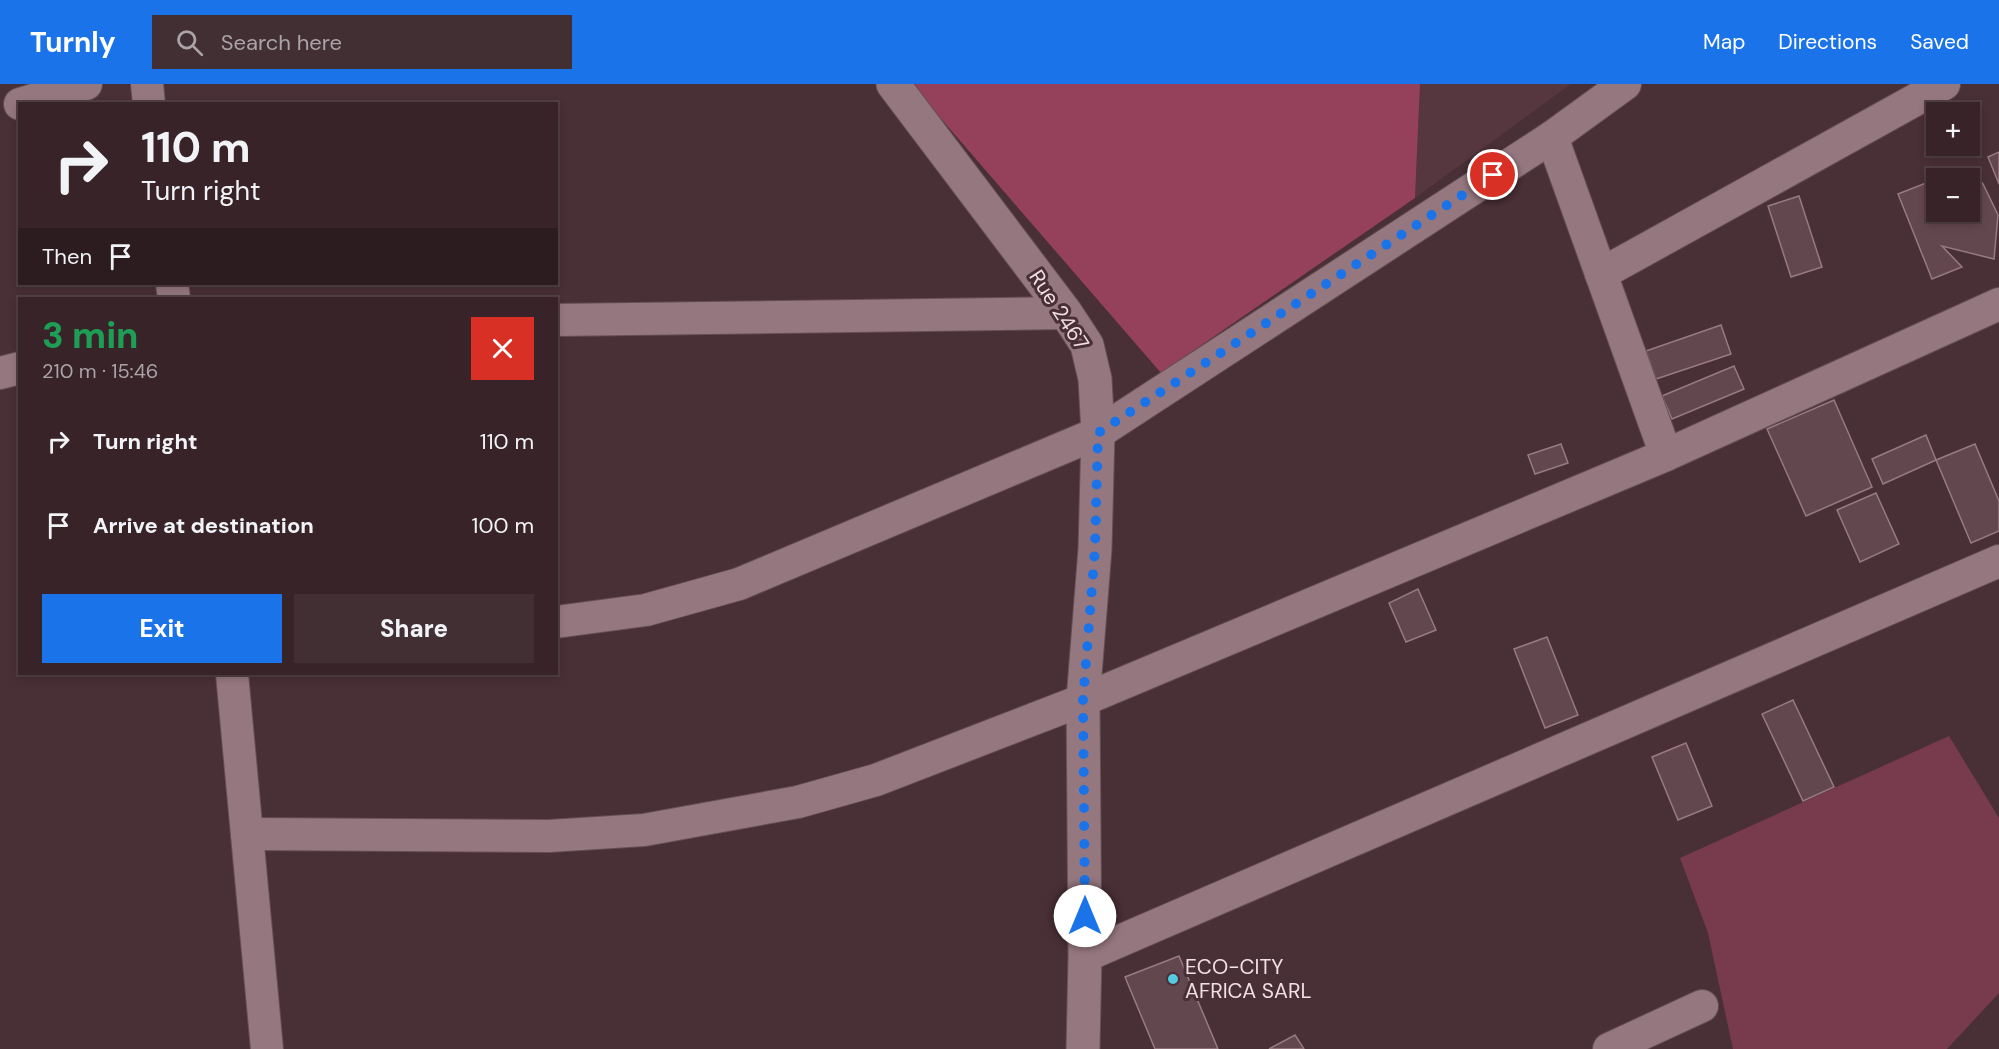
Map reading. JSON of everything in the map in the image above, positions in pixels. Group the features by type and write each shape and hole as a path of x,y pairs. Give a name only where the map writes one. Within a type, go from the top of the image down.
{"street":[{"path":"27,102 86,84"},
{"path":"147,84 149,102"},
{"name":"Rue 2467","path":"893,84 1066,313 1087,345 1095,379 1098,433 1095,549 1083,700 1085,956 1083,1049"},
{"path":"558,622 646,610 739,584 1098,433 1552,137 1625,84"},
{"path":"1601,274 1944,84"},
{"path":"0,109 18,104"},
{"path":"1552,137 1666,454"},
{"path":"247,834 549,837 644,830 798,802 876,780 1083,700 1666,454 1999,304"},
{"path":"558,320 1066,313"},
{"path":"0,373 18,368"},
{"path":"1085,956 1999,561"},
{"path":"232,675 267,1049"},
{"path":"1609,1049 1702,1006"}],"shaded area":[{"path":"911,84 1420,84 1415,198 1161,373"},
{"path":"1420,84 1571,84 1415,198"},
{"path":"1949,736 1999,818 1999,993 1947,1049 1733,1049 1708,933 1680,858"}],"building":[{"path":"1999,152 1999,184 1988,157"},
{"path":"1980,181 1998,215 1994,259 1942,246 1962,267 1932,279 1898,194 1926,183 1926,222 1980,222"},
{"path":"1799,196 1822,267 1791,277 1768,206"},
{"path":"1721,325 1731,354 1656,379 1646,351"},
{"path":"1734,366 1744,389 1672,419 1662,396"},
{"path":"1834,400 1872,487 1806,516 1767,429"},
{"path":"1926,435 1936,460 1883,484 1872,459"},
{"path":"1561,444 1568,463 1535,474 1528,455"},
{"path":"1975,444 1999,501 1999,531 1971,543 1936,460"},
{"path":"1876,493 1899,544 1860,562 1837,510"},
{"path":"1418,589 1436,630 1406,642 1389,603"},
{"path":"1547,637 1578,715 1545,728 1514,649"},
{"path":"1793,700 1834,787 1803,801 1762,714"},
{"path":"1686,743 1712,806 1678,820 1652,757"},
{"path":"1179,956 1218,1049 1155,1049 1125,977"},
{"path":"1295,1035 1304,1049 1269,1049"}],"place":[{"name":"ECO-CITY AFRICA SARL","path":"1173,979"}],"route":[{"path":"1085,916 1083,700 1095,549 1098,433 1493,175"}]}
